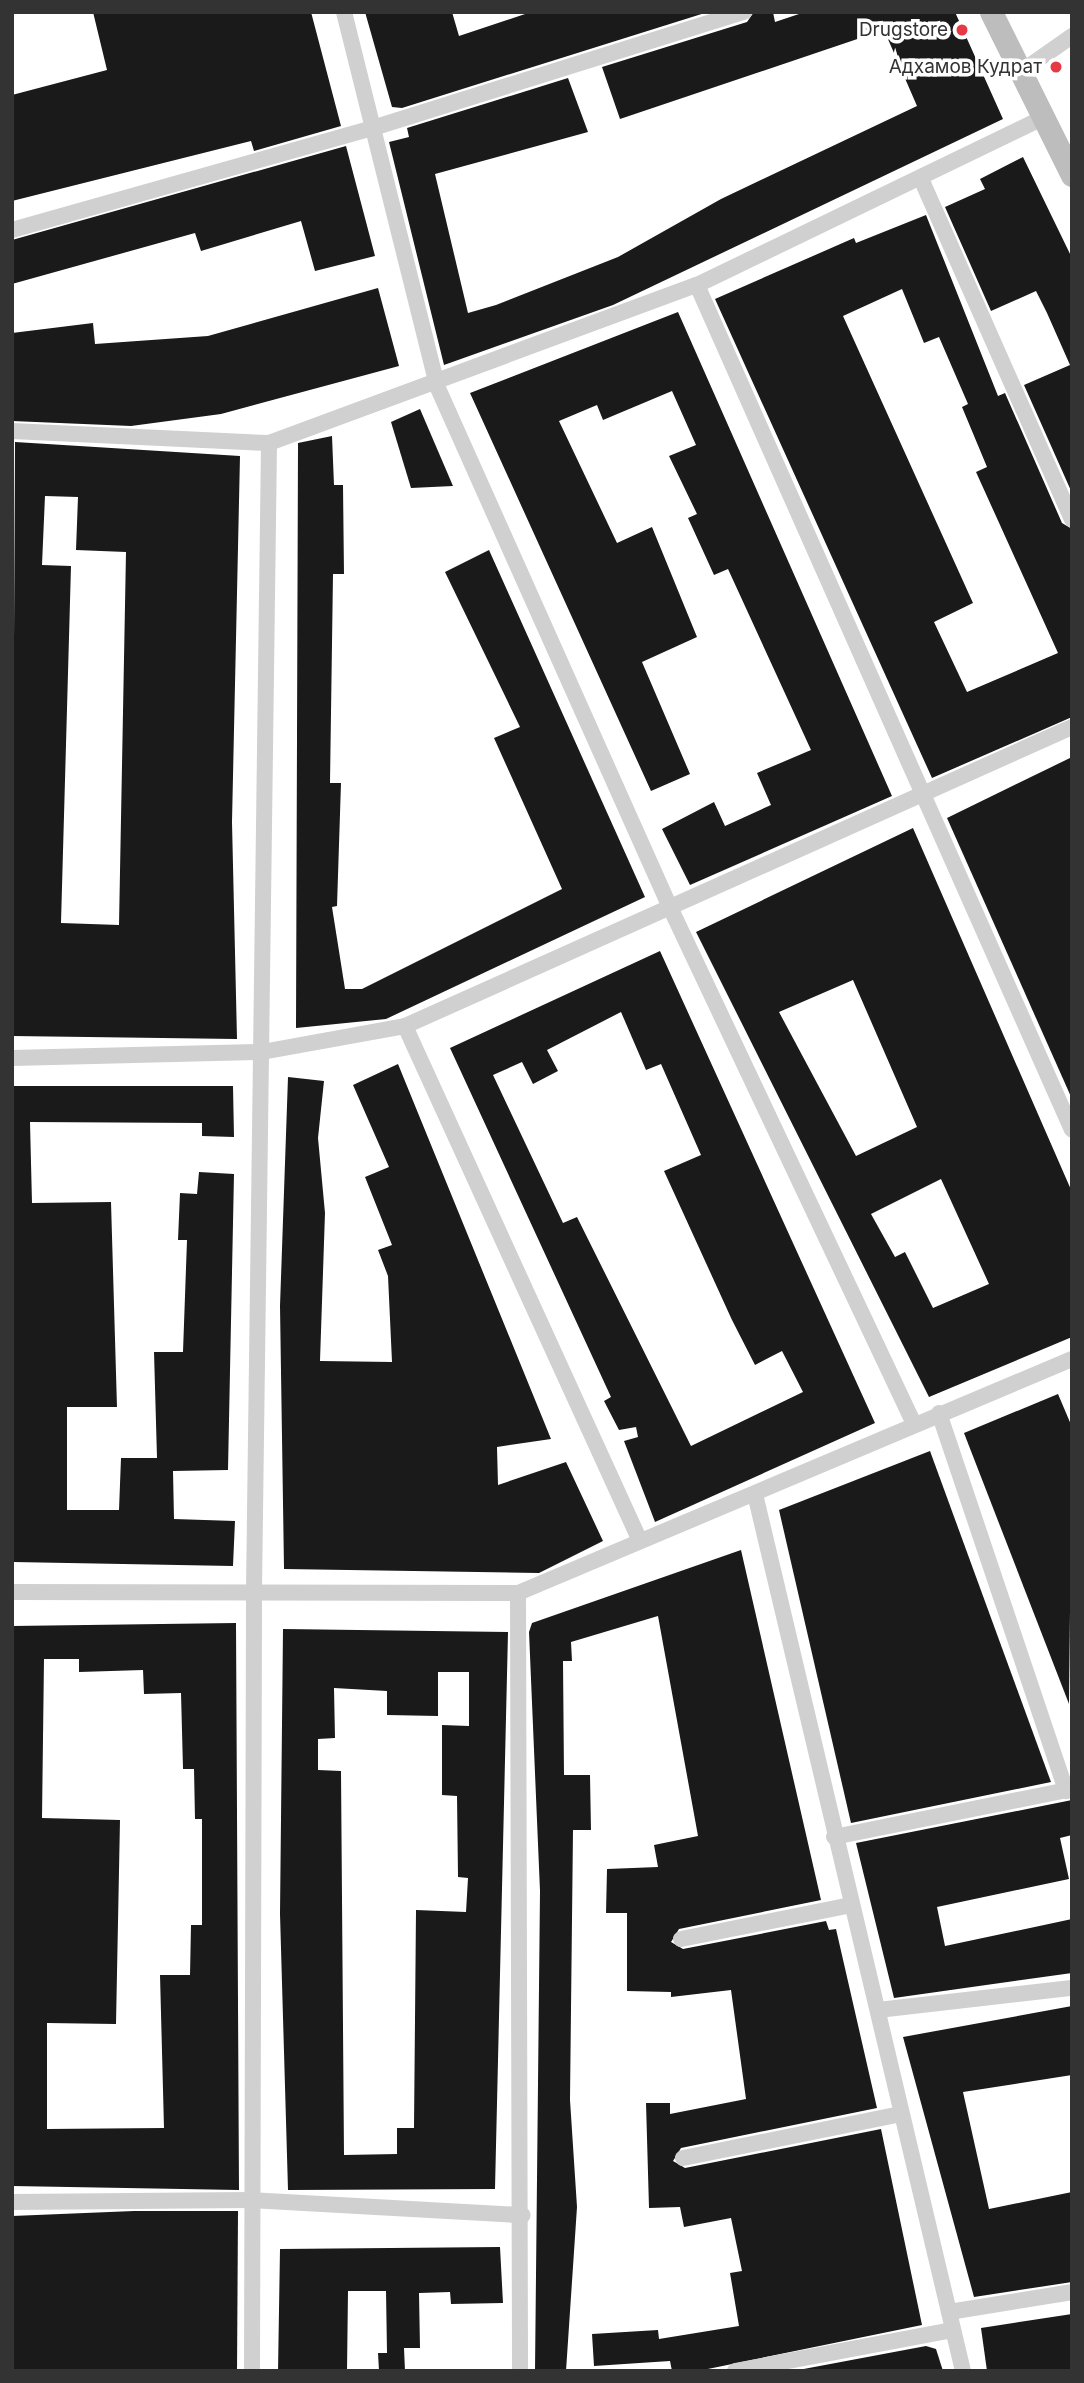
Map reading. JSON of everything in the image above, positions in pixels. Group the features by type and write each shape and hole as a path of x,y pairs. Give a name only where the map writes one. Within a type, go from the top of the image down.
{"main road":[{"path":"991,12 1072,175"}],"street":[{"path":"344,12 376,127 437,386 668,903 914,1424"},
{"path":"12,230 376,127 744,12"},
{"path":"1022,71 1072,36"},
{"path":"12,431 269,443 437,386 696,285 922,181 1044,117"},
{"path":"922,181 1072,520"},
{"path":"696,285 1072,1130"},
{"path":"252,2371 254,1590 269,443"},
{"path":"12,1058 261,1052 405,1026 668,903 1072,727"},
{"path":"405,1026 640,1541"},
{"path":"12,1592 254,1590 518,1593 1072,1359"},
{"path":"834,1837 1069,1790 939,1413"},
{"path":"755,1494 834,1837 878,2010 963,2371"},
{"path":"518,1593 523,2216 520,2371"},
{"path":"681,1939 851,1905"},
{"path":"878,2010 1072,1988"},
{"path":"683,2158 902,2114"},
{"path":"12,2202 251,2200 523,2216"},
{"path":"949,2312 1072,2292"},
{"path":"735,2371 953,2330"}],"building":[{"path":"93,12 311,12 341,126 254,151 251,141 12,201 12,95 107,70"},
{"path":"365,12 452,12 459,36 531,12 708,12 402,108 392,107"},
{"path":"754,12 773,12 775,22 805,12 955,12 1003,119 613,305 444,365 389,142 409,137 407,128 568,78 588,132 435,174 468,313 496,305 618,257 721,199 917,106 884,30 620,119 602,67 747,22"},
{"path":"346,146 375,256 315,271 301,221 201,251 195,233 12,284 12,240"},
{"path":"1023,157 1072,258 1072,493 1024,385 1070,365 1047,313 1036,291 991,311 945,207 985,189 980,179"},
{"path":"926,215 998,396 1005,393 1062,523 1072,529 1072,717 932,778 715,299 854,238 856,243","holes":["902,289 924,343 939,337 968,404 962,407 987,467 976,472 1058,653 967,692 934,622 973,603 843,316"]},
{"path":"378,288 399,366 221,414 131,426 12,421 12,333 93,323 95,344 208,336"},
{"path":"678,312 892,796 690,885 662,829 714,802 725,826 771,805 757,773 811,750 728,569 714,575 688,518 697,514 669,456 696,445 672,391 603,420 597,405 559,421 617,543 652,527 697,637 642,662 690,774 651,791 470,393"},
{"path":"420,409 453,486 411,488 391,422"},
{"path":"332,436 334,485 343,485 344,574 333,574 330,783 341,783 337,906 332,907 345,989 362,989 562,889 494,738 520,727 445,572 489,550 645,897 386,1019 296,1028 298,443"},
{"path":"15,442 240,456 232,822 237,1039 12,1036","holes":["45,496 78,497 76,550 126,552 119,925 61,923 71,566 42,565"]},
{"path":"1072,757 1072,1099 947,818"},
{"path":"913,828 1072,1192 1072,1337 929,1397 696,932","holes":["853,980 917,1127 856,1156 779,1012","941,1179 989,1284 933,1308 905,1252 895,1257 871,1214"]},
{"path":"660,951 875,1423 655,1522 624,1441 638,1437 636,1427 619,1430 604,1401 611,1397 450,1048","holes":["621,1012 646,1070 661,1064 701,1155 664,1171 732,1320 755,1365 782,1351 803,1392 691,1446 577,1217 563,1223 493,1075 522,1062 533,1084 558,1071 547,1050"]},
{"path":"398,1064 551,1439 497,1447 498,1485 566,1462 603,1541 539,1573 284,1569 280,1306 288,1077 324,1081 318,1138 325,1213 320,1361 392,1362 388,1276 378,1250 392,1245 365,1177 389,1167 353,1085"},
{"path":"12,1086 233,1086 234,1137 202,1136 202,1123 30,1122 32,1203 111,1202 117,1407 67,1407 67,1510 119,1510 121,1458 157,1458 154,1352 183,1352 187,1240 178,1240 180,1193 197,1194 199,1172 234,1174 228,1470 173,1471 174,1519 235,1521 233,1566 13,1562"},
{"path":"1058,1394 1072,1427 1069,1704 964,1433"},
{"path":"930,1451 1051,1782 851,1823 779,1510"},
{"path":"741,1550 821,1900 679,1929 671,1942 683,1949 826,1921 829,1930 836,1929 877,2108 681,2148 673,2161 685,2168 881,2129 922,2325 698,2371 672,2371 670,2361 594,2366 592,2334 658,2330 659,2339 739,2326 730,2273 742,2271 731,2218 684,2227 680,2207 649,2208 646,2103 670,2103 670,2114 746,2099 731,1990 671,1997 671,1992 627,1991 627,1913 606,1913 607,1869 658,1867 654,1845 698,1836 658,1616 571,1642 572,1661 563,1661 564,1775 590,1775 591,1830 573,1830 570,2100 577,2207 566,2371 535,2371 540,1891 529,1632 532,1623"},
{"path":"236,1623 239,2190 12,2186 12,1626","holes":["44,1659 79,1659 79,1672 143,1670 144,1694 181,1693 183,1769 194,1769 195,1819 202,1819 202,1925 191,1925 190,1975 160,1975 164,2128 47,2129 47,2023 116,2024 120,1820 42,1818"]},
{"path":"283,1629 508,1632 495,2189 288,2190 280,1914","holes":["438,1672 469,1672 469,1726 442,1725 442,1795 457,1796 458,1877 468,1878 466,1912 416,1910 414,2128 397,2128 397,2154 344,2155 341,1771 318,1770 318,1739 335,1738 334,1688 387,1691 387,1715 438,1716"]},
{"path":"1072,1800 1072,1835 1060,1838 1069,1879 937,1907 945,1946 1072,1919 1072,1973 894,1998 856,1843"},
{"path":"1072,2006 1072,2075 963,2092 989,2209 1072,2192 1072,2282 974,2297 903,2037"},
{"path":"134,2211 238,2211 237,2371 12,2371 12,2216"},
{"path":"500,2247 503,2303 451,2304 450,2292 419,2293 420,2348 404,2348 405,2371 379,2371 378,2353 387,2353 386,2291 348,2291 347,2371 278,2371 280,2249"},
{"path":"1072,2314 1072,2371 987,2371 981,2328"},
{"path":"926,2346 936,2349 943,2371 793,2371"}],"place":[{"name":"Drugstore","path":"962,30"},
{"name":"Адхамов Кудрат","path":"1056,67"}]}
